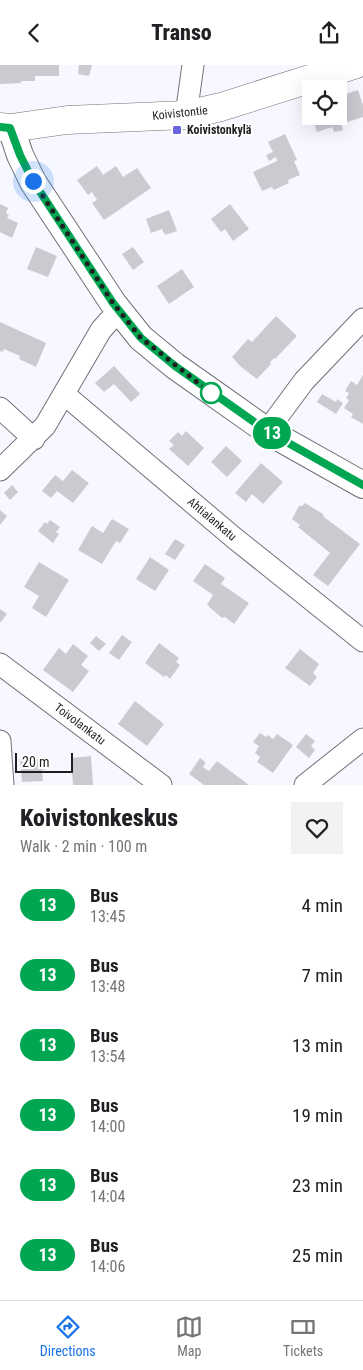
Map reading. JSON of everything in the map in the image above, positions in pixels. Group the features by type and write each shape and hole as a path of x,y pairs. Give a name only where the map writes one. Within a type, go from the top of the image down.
{"main road":[{"name":"Koivistontie","path":"5,128 67,120 186,115 221,107 354,65"}],"street":[{"path":"186,115 194,65"},
{"path":"5,128 33,181 121,313 141,338 175,366 267,431 363,485"},
{"path":"0,470 34,439 45,426 101,330 109,321 121,313"},
{"path":"267,431 304,381 363,319"},
{"name":"Ahtialankatu","path":"64,394 245,547 363,641"},
{"path":"0,408 34,439"},
{"name":"Toivolankatu","path":"0,664 161,785"},
{"path":"305,785 363,739"},
{"path":"0,741 3,785"}],"building":[{"path":"0,65 59,65 59,76 35,76 35,81 0,84"},
{"path":"79,65 92,65 89,76 78,74"},
{"path":"358,90 363,105 363,117 347,122 347,93"},
{"path":"315,125 341,125 343,130 334,132 332,127 317,132"},
{"path":"285,134 297,160 294,161 300,175 288,180 289,183 274,190 272,187 262,191 253,172 277,161 276,157 269,161 266,155 273,152 268,142"},
{"path":"97,166 103,175 116,166 123,177 137,168 151,188 104,220 92,203 97,200 92,192 88,195 77,180"},
{"path":"0,204 8,208 6,213 9,215 7,218 18,223 12,238 0,232"},
{"path":"230,204 249,229 233,241 225,229 221,232 211,219"},
{"path":"169,210 177,231 165,235 162,229 151,233 146,219"},
{"path":"36,247 57,256 48,277 27,269"},
{"path":"133,247 144,262 133,270 122,254"},
{"path":"182,269 194,287 169,304 157,286"},
{"path":"276,316 297,336 270,362 271,364 257,379 232,357 248,339 252,342"},
{"path":"0,322 46,343 36,367 19,359 20,356 4,349 3,352 0,351"},
{"path":"114,366 140,394 131,402 114,384 104,392 95,383"},
{"path":"363,375 363,424 351,417 353,414 344,408 349,400 346,398 349,393 345,391 351,381 357,385"},
{"path":"322,394 336,402 337,399 343,403 336,414 317,402"},
{"path":"186,431 204,448 188,466 169,449 174,445 169,441 178,432 182,436"},
{"path":"226,446 242,461 227,477 211,462"},
{"path":"261,463 283,482 263,504 252,494 246,502 235,493"},
{"path":"72,470 89,483 73,503 57,491 51,498 42,491 55,475 63,481"},
{"path":"12,485 18,492 10,500 4,493"},
{"path":"305,503 323,514 324,517 360,544 328,586 313,575 330,553 298,527 300,525 292,519 299,506"},
{"path":"0,510 7,516 0,525"},
{"path":"112,519 129,529 120,543 116,541 102,564 78,550 92,526 103,533"},
{"path":"50,520 60,527 56,532 59,534 53,543 38,531 45,522 47,524"},
{"path":"175,539 185,545 175,560 165,554"},
{"path":"150,557 169,570 155,591 136,579"},
{"path":"39,562 69,580 46,617 32,608 39,596 24,587"},
{"path":"205,564 225,578 221,584 249,603 234,624 225,617 222,618 207,605 213,595 193,581"},
{"path":"0,609 7,614 0,623"},
{"path":"122,635 132,642 119,660 109,653"},
{"path":"96,636 106,644 99,651 90,643"},
{"path":"159,643 179,658 176,662 180,665 170,679 166,675 164,677 145,663"},
{"path":"73,644 88,656 81,665 89,671 73,692 43,670 59,648 66,654"},
{"path":"300,649 319,664 313,673 317,677 310,686 285,668"},
{"path":"135,701 164,724 147,746 118,724"},
{"path":"260,733 266,737 268,735 273,739 277,734 293,745 273,773 257,762 260,757 255,753 259,746 253,742"},
{"path":"306,734 315,741 311,746 315,750 309,758 296,747"},
{"path":"91,756 93,785 73,785 71,758"},
{"path":"48,757 48,769 42,770 43,781 22,782 20,759"},
{"path":"200,758 206,763 203,767 209,771 217,761 249,785 204,785 189,774"}],"bus line":[{"name":"13","path":"0,127 10,128 26,169 33,181 113,303 141,338 211,393 267,431 363,485"}],"place":[{"name":"Koivistonkylä","path":"177,130"}],"route":[{"path":"33,181 113,303 141,338 211,393"}]}
